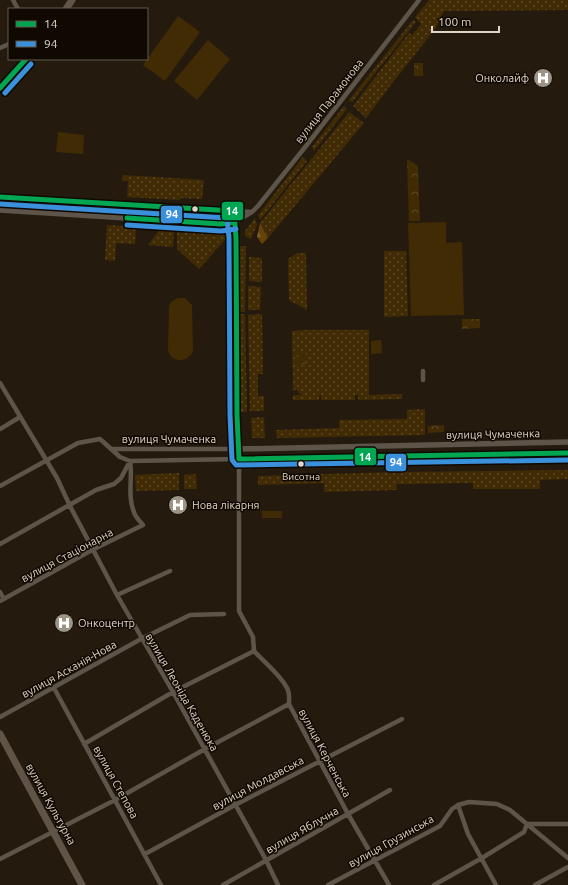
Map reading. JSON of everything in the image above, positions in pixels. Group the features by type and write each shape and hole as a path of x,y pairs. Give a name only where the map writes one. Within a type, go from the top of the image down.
{"main road":[{"path":"0,88 25,60"},
{"name":"вулиця Культурна","path":"0,734 82,885"}],"street":[{"name":"вулиця Парамонова","path":"0,210 221,224 235,222 252,212 258,206 419,0"},
{"path":"0,197 252,212"},
{"path":"99,216 100,203"},
{"path":"84,744 173,692 254,652 253,637 239,611 239,459 234,211"},
{"path":"423,371 423,380"},
{"name":"вулиця Леоніда Каденюка","path":"0,383 47,460 116,595 205,749 266,860 278,885"},
{"path":"0,429 20,417"},
{"path":"0,486 82,442 100,440 111,449"},
{"name":"вулиця Чумаченка","path":"111,449 238,449 568,442"},
{"name":"вулиця Чумаченка","path":"111,449 120,457 130,461 568,453"},
{"path":"0,544 96,490 118,482 130,461"},
{"name":"вулиця Стаціонарна","path":"2,600 92,550 143,525 134,514 132,508 132,470 130,461"},
{"path":"116,595 170,571"},
{"path":"0,592 2,600"},
{"name":"вулиця Асканія-Нова","path":"0,717 141,639 190,615 224,614"},
{"name":"вулиця Керченська","path":"254,652 287,687 289,704 348,814 389,885"},
{"name":"вулиця Степова","path":"54,688 161,885"},
{"path":"0,859 115,800 289,704"},
{"name":"вулиця Молдавська","path":"145,854 235,805 402,719"},
{"name":"вулиця Яблучна","path":"223,885 390,790"},
{"path":"496,885 468,834 458,805 469,802 497,804 510,810 568,858"},
{"name":"вулиця Грузинська","path":"328,885 440,826 452,809 458,805"},
{"path":"527,824 568,824"},
{"path":"434,885 524,832 527,824"},
{"path":"535,885 568,867"}],"green space":[{"path":"429,0 568,0 568,10 444,11 435,29 366,118 353,106 409,33 412,35 421,24 415,17"},
{"path":"178,16 200,32 165,81 143,65"},
{"path":"413,20 416,22 352,102 349,100"},
{"path":"208,40 230,59 197,100 174,81"},
{"path":"414,63 423,63 423,76 414,76"},
{"path":"344,106 347,109 314,151 312,147"},
{"path":"349,112 364,123 268,238 260,223"},
{"path":"58,132 84,135 83,154 56,152"},
{"path":"303,157 307,161 260,220 258,215"},
{"path":"407,159 418,166 420,221 409,221"},
{"path":"123,175 204,180 202,199 181,198 180,200 127,197 128,181 122,181"},
{"path":"0,201 96,208 95,213 92,213 0,208"},
{"path":"103,207 222,214 224,218 222,221 102,214 101,212"},
{"path":"255,218 257,225 251,239 245,236 245,231"},
{"path":"446,222 446,243 462,242 464,315 411,316 408,223"},
{"path":"260,223 268,238 262,244 257,237"},
{"path":"107,225 136,227 135,244 116,243 115,261 105,260"},
{"path":"161,228 171,228 174,232 173,247 148,245"},
{"path":"188,228 223,232 225,235 225,240 199,269 177,249 177,231 188,232"},
{"path":"240,246 246,246 245,312 240,312"},
{"path":"384,251 406,251 408,316 384,317"},
{"path":"297,253 306,253 307,310 289,300 288,259"},
{"path":"249,257 262,258 262,282 249,281"},
{"path":"248,286 261,287 260,310 248,310"},
{"path":"179,298 185,298 192,305 193,352 184,360 177,360 173,358 168,351 169,307 172,301"},
{"path":"240,314 245,314 247,412 241,412"},
{"path":"262,314 263,374 258,374 258,396 264,396 264,411 250,411 248,315"},
{"path":"462,319 480,319 480,328 462,329"},
{"path":"369,330 369,395 402,394 402,399 358,400 358,395 355,395 355,400 321,400 321,395 319,396 319,400 293,400 293,395 303,395 297,390 293,390 292,331"},
{"path":"381,340 382,353 371,354 371,341"},
{"path":"306,352 306,366 297,366 297,353"},
{"path":"425,409 425,435 277,438 276,430 339,428 339,420 407,419 407,410"},
{"path":"264,417 265,438 252,438 251,418"},
{"path":"444,425 444,432 428,433 428,426"},
{"path":"568,470 568,479 540,480 540,489 473,489 473,483 397,484 397,490 324,492 324,483 258,485 258,476 397,472"},
{"path":"179,473 179,490 136,491 135,475"},
{"path":"196,474 197,489 184,489 184,475"},
{"path":"262,511 282,511 282,518 262,518"}],"transit line":[{"name":"14","path":"0,88 25,60"},
{"name":"94","path":"5,93 31,64"},
{"name":"14","path":"0,197 234,211 236,238 237,415 239,459 568,453"},
{"name":"94","path":"0,204 227,218 229,238 230,415 232,460 236,465 568,460"},
{"name":"14","path":"127,218 221,224 235,222"},
{"name":"94","path":"127,225 221,231 236,229"}],"place":[{"name":"Онколайф","path":"543,78"},
{"name":"Висотна","path":"301,464"},
{"name":"Нова лікарня","path":"178,505"},
{"name":"Онкоцентр","path":"64,623"}]}
